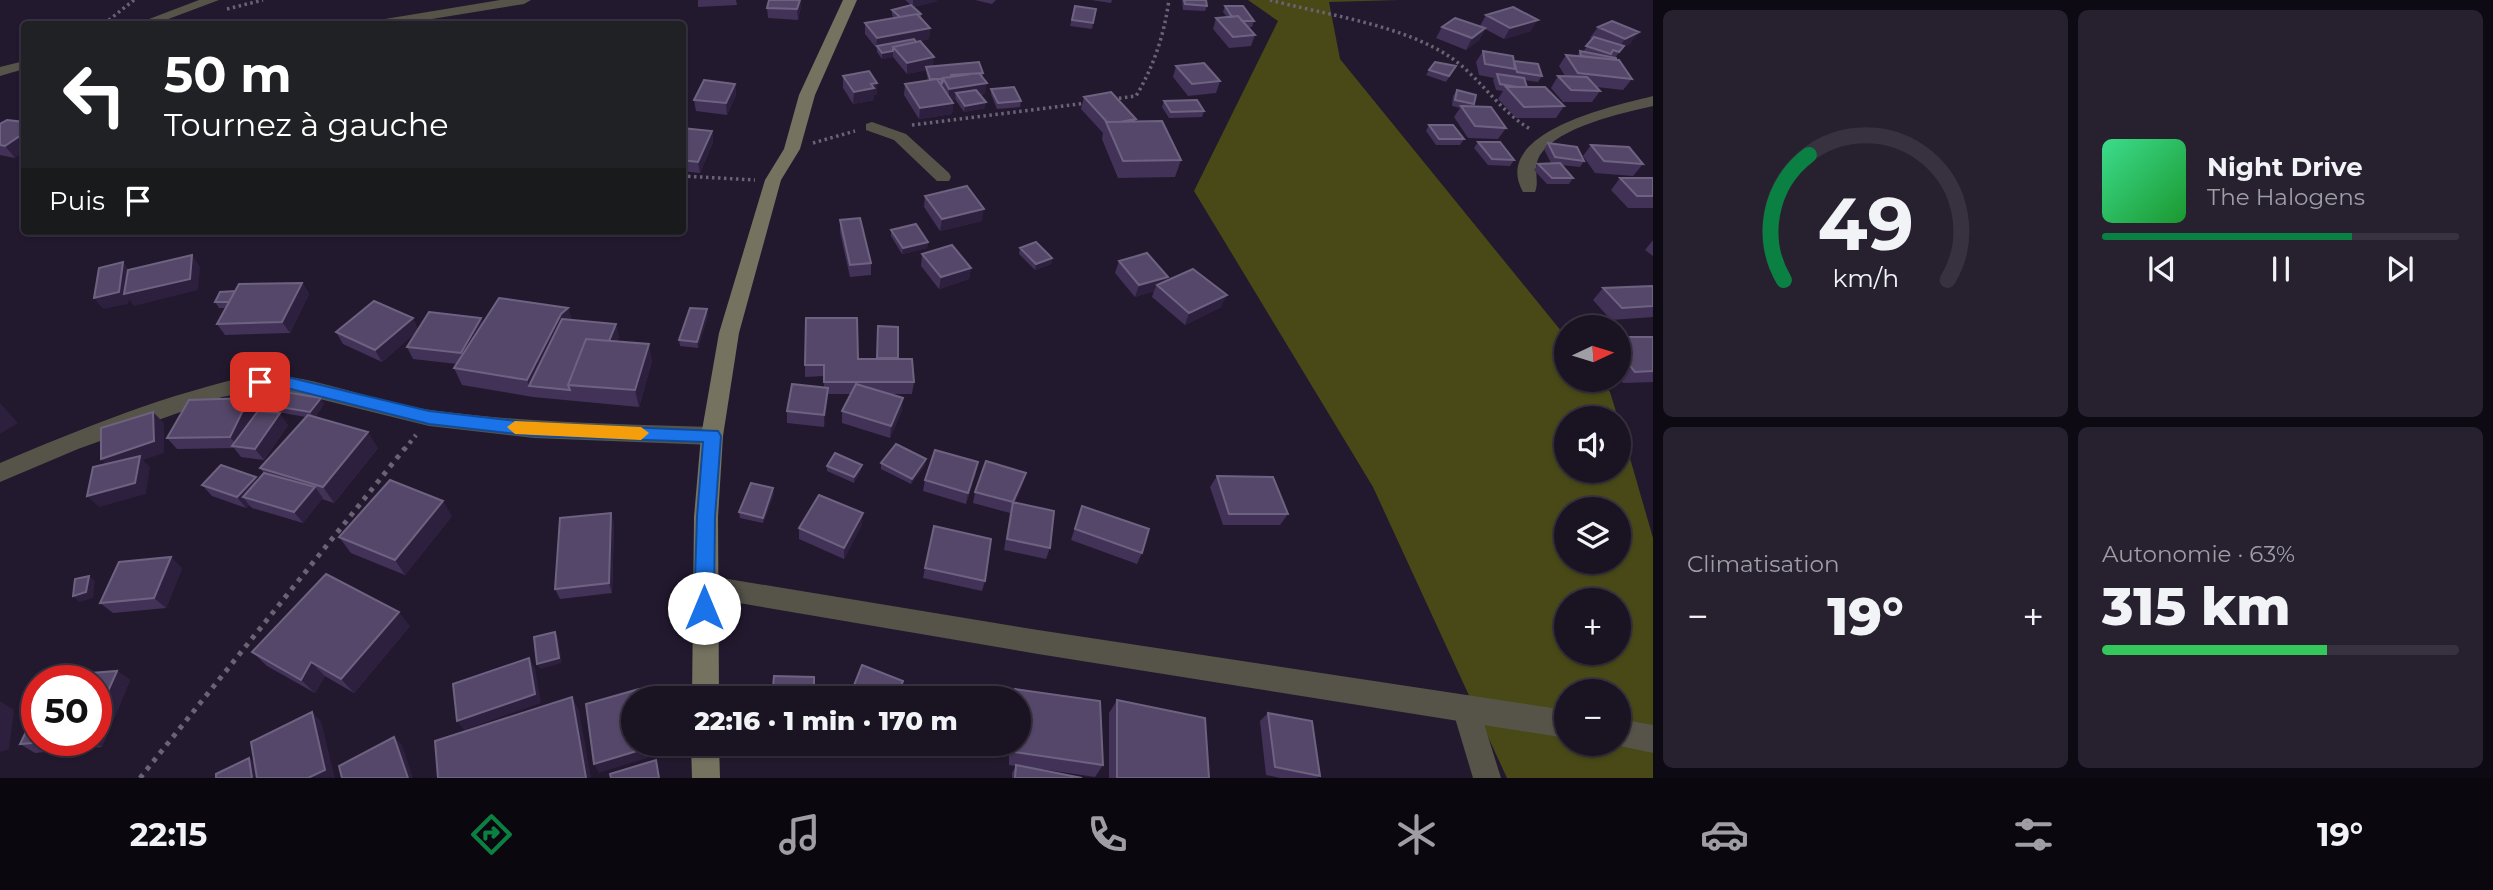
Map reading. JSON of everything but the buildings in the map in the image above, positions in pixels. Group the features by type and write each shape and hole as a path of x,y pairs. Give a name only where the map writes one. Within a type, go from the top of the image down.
{"main road":[{"path":"705,686 704,586 712,436 729,333 773,180 792,149 807,95 850,0"},
{"path":"705,756 706,778"}],"street":[{"path":"152,21 212,0"},
{"path":"397,21 524,0"},
{"path":"0,63 21,63"},
{"path":"0,72 21,64"},
{"path":"1529,188 1527,165 1537,147 1549,138 1599,116 1653,101"},
{"path":"872,127 900,137 943,177"},
{"path":"0,473 70,443 207,394 260,382 287,383 429,418 534,429 712,436"},
{"path":"704,586 1038,642 1554,722"},
{"path":"1466,708 1487,778"},
{"path":"1631,735 1653,739"}],"path":[{"path":"108,21 134,0"},
{"path":"1111,100 1136,96 1151,72 1160,47 1169,0"},
{"path":"1269,0 1406,38 1451,58 1486,96 1518,123 1549,138"},
{"path":"792,149 872,127 919,124 1098,102"},
{"path":"686,176 773,180"},
{"path":"140,778 429,418"}],"shaded area":[{"path":"1248,0 1399,0 1329,2 1340,59 1554,322 1554,392 1610,392 1614,406 1554,406 1554,483 1631,483 1631,462 1653,538 1653,778 1507,778 1373,487 1194,191 1278,21"}],"slow traffic":[{"path":"515,427 641,433"}],"route":[{"path":"260,382 287,383 429,418 534,429 712,436 706,517 704,608"}]}
